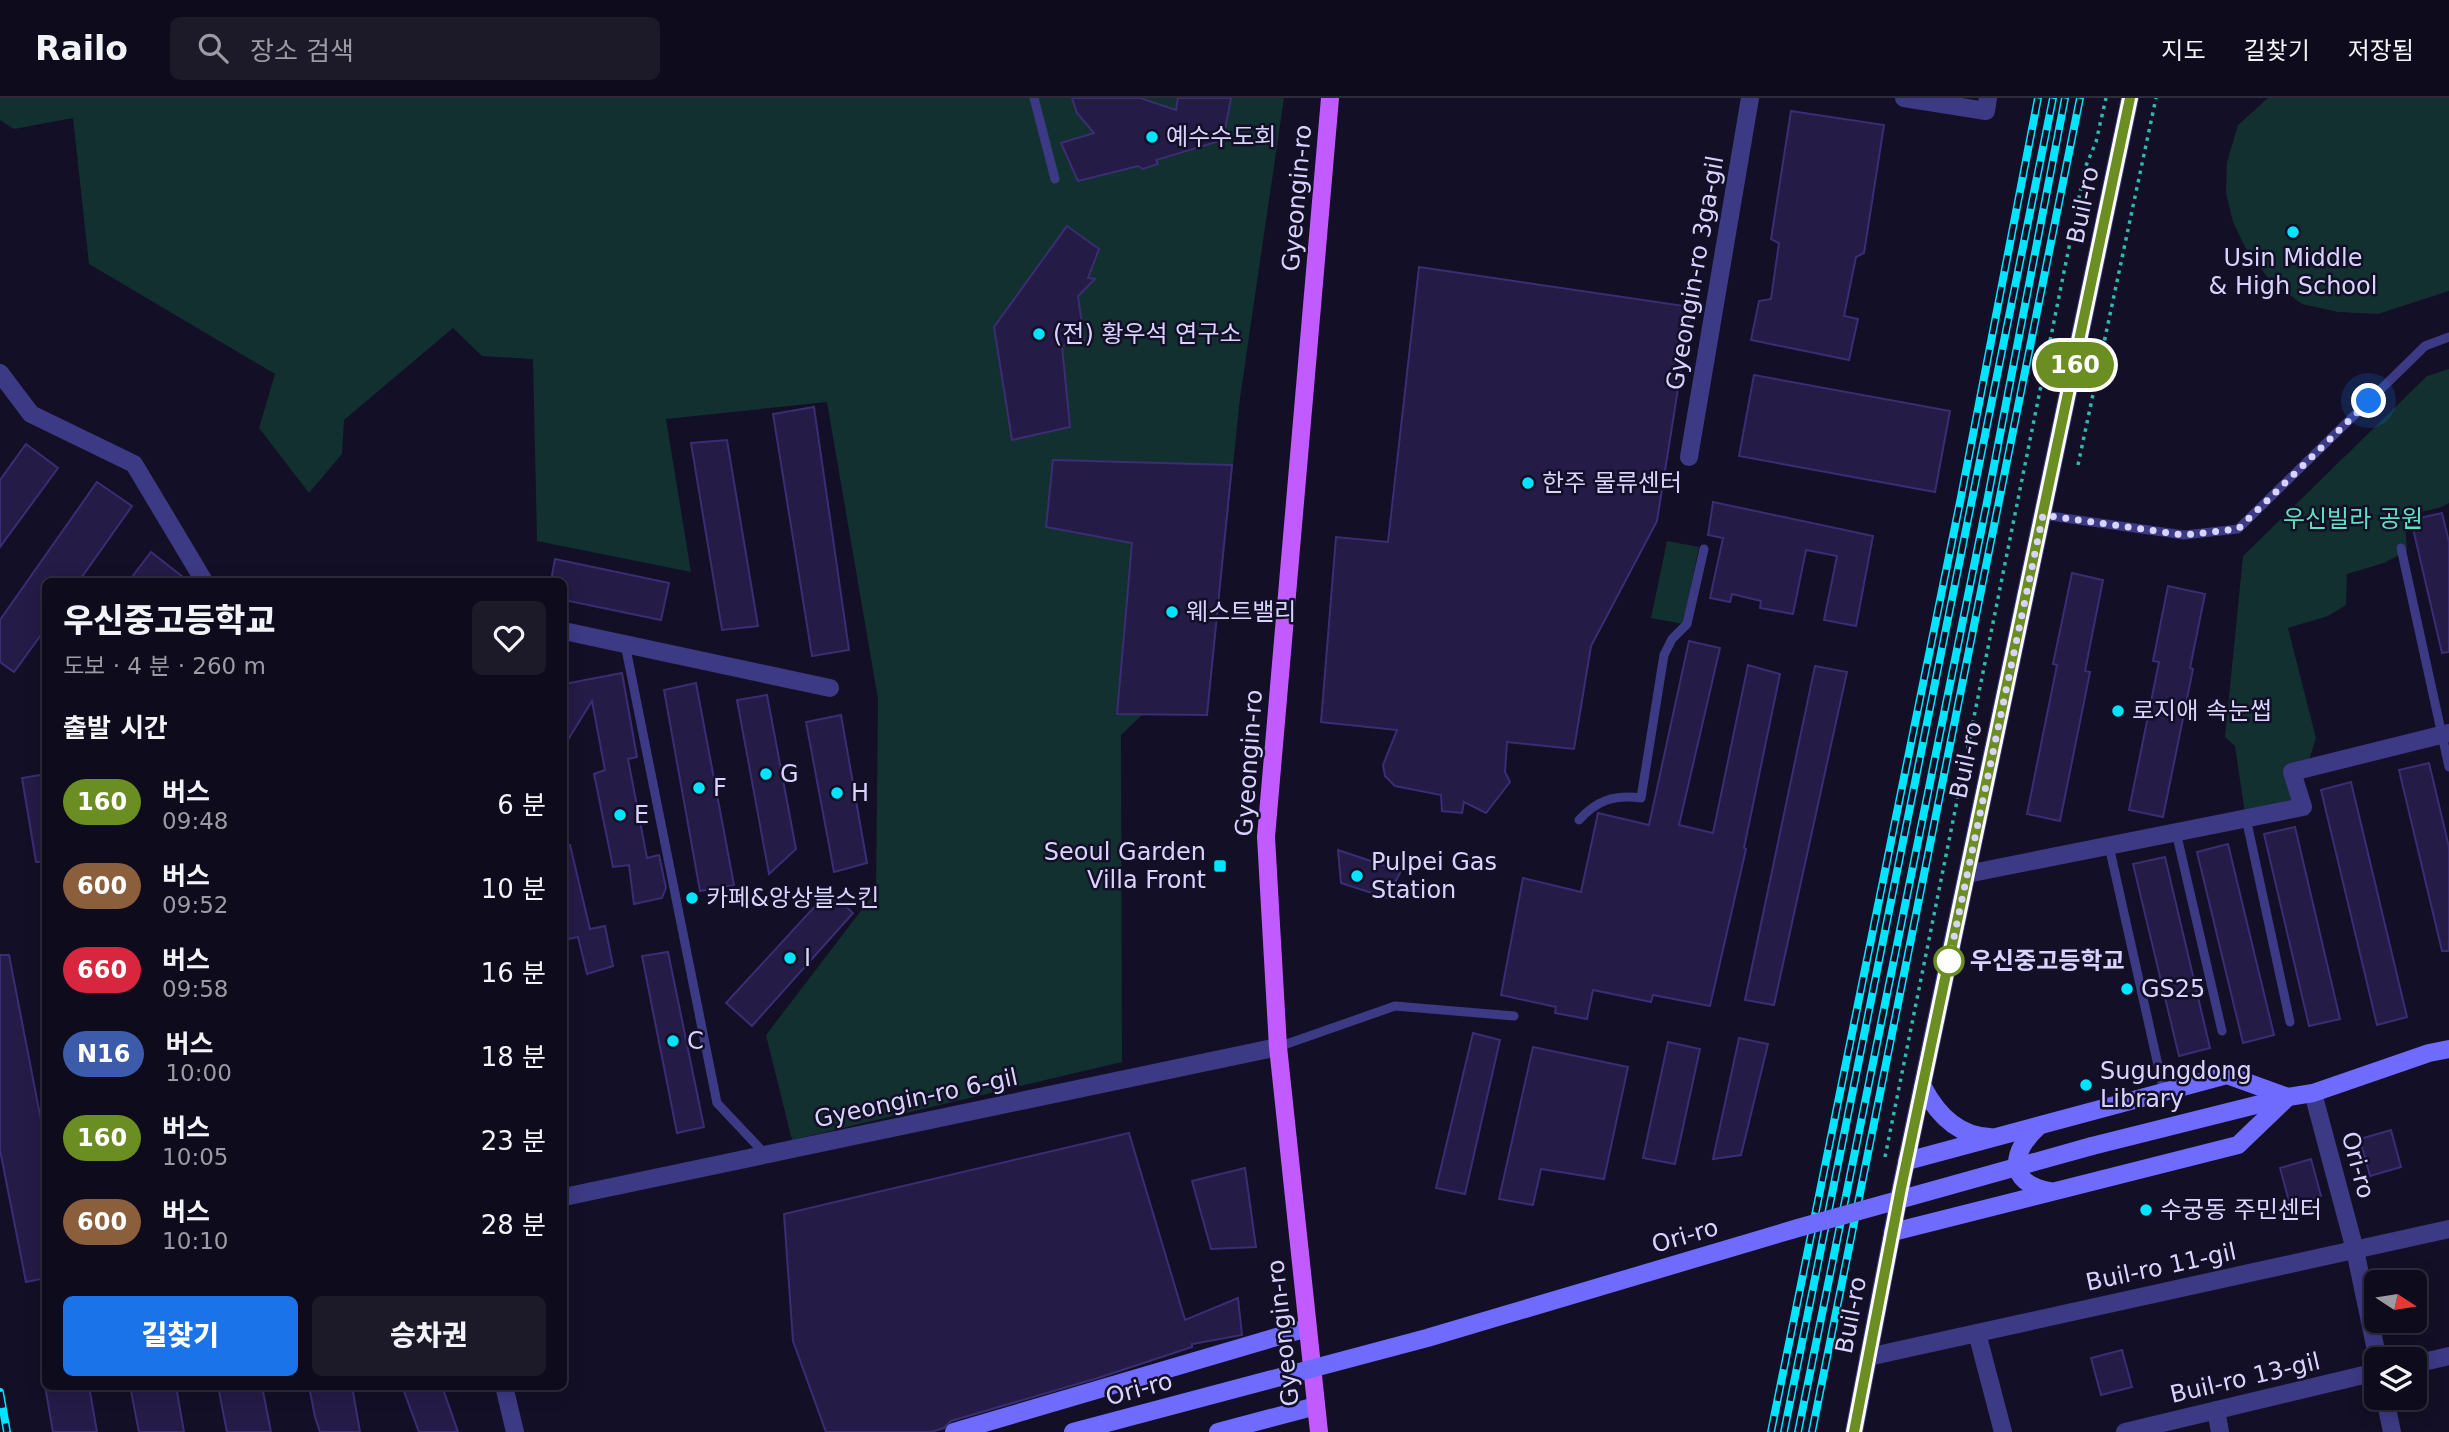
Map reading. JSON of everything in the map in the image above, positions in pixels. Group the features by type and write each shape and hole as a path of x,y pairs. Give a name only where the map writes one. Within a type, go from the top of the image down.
{"main road":[{"name":"Gyeongin-ro","path":"1319,1432 1278,1047 1266,837 1330,98"},
{"name":"Ori-ro","path":"1072,1432 1427,1338 1798,1228 2092,1146 2313,1093 2429,1053 2449,1049"},
{"path":"1893,1232 2238,1144 2288,1097 2227,1075 1907,1161"},
{"path":"1923,1087 1936,1109 1953,1125 1972,1134 1997,1138"},
{"path":"2039,1126 2026,1137 2018,1150 2016,1167 2024,1180 2035,1188 2053,1191"},
{"name":"Ori-ro","path":"954,1432 1307,1328"},
{"path":"1219,1432 1316,1406"}],"street":[{"name":"Gyeongin-ro 3ga-gil","path":"1689,457 1749,98"},
{"path":"1904,98 1986,111 1988,98"},
{"name":"Buil-ro","path":"1854,1432 1907,1161 2130,98"},
{"path":"0,373 31,414 134,464 202,578"},
{"path":"567,632 830,688"},
{"path":"1967,874 2303,807 2292,772 2445,734"},
{"name":"Gyeongin-ro 6-gil","path":"567,1196 1278,1047"},
{"name":"Ori-ro","path":"2313,1093 2355,1250"},
{"name":"Buil-ro 11-gil","path":"1868,1357 2449,1229"},
{"path":"2355,1250 2375,1347"},
{"path":"1977,1333 2003,1432"},
{"path":"2427,1361 2449,1356"},
{"name":"Buil-ro 13-gil","path":"2125,1432 2364,1375"},
{"path":"504,1390 515,1432"},
{"path":"2216,1410 2220,1432"},
{"path":"2387,1410 2392,1432"}],"lane":[{"path":"1034,98 1055,179"},
{"path":"2043,515 2184,535 2238,529 2426,346 2449,337"},
{"path":"2401,548 2445,734 2449,767"},
{"path":"1578,820 1591,807 1606,801 1624,795 1640,798 1664,655 1672,639 1687,624 1704,549"},
{"path":"625,644 717,1103 765,1154"},
{"path":"2246,818 2290,1022"},
{"path":"2176,832 2222,1031"},
{"path":"2109,846 2164,1092"},
{"path":"1278,1047 1395,1006 1514,1016"}],"path":[{"path":"1885,1157 2085,168 2096,142 2106,98"},
{"path":"2078,465 2156,98"}],"green space":[{"path":"0,98 1284,98 1240,398 1207,715 1143,714 1121,735 1122,1062 792,1140 766,1035 876,891 878,699 827,402 666,419 691,572 537,541 533,359 482,356 453,328 344,420 342,454 309,493 259,428 275,374 89,264 73,118 14,129 0,120"},
{"path":"2268,98 2449,98 2449,291 2378,314 2338,312 2302,304 2269,279 2248,253 2233,222 2226,193 2227,162 2238,125"},
{"name":"우신빌라 공원","path":"2449,369 2449,503 2405,520 2407,551 2384,563 2347,574 2346,605 2328,616 2288,628 2316,738 2297,798 2282,806 2245,814 2235,746 2225,737 2243,556 2427,376"},
{"path":"1667,541 1699,547 1683,624 1651,618"}],"building":[{"name":"예수수도회","path":"1072,98 1140,98 1176,110 1178,98 1231,98 1223,140 1156,160 1158,164 1143,169 1138,166 1078,181 1061,143 1094,133 1077,113"},
{"path":"1791,111 1884,125 1864,253 1856,257 1844,316 1858,319 1849,360 1751,340 1759,301 1771,299 1779,243 1771,239"},
{"name":"(전) 황우석 연구소","path":"1067,226 1099,249 1088,278 1095,279 1078,296 1084,340 1062,346 1070,427 1012,440 994,327"},
{"name":"한주 물류센터","path":"1419,267 1691,307 1657,521 1591,646 1574,749 1507,742 1505,772 1510,782 1486,813 1464,802 1462,813 1442,811 1441,795 1395,786 1385,776 1383,765 1397,730 1321,722 1336,537 1388,542"},
{"path":"1754,375 1950,411 1935,492 1739,456"},
{"path":"814,407 849,650 812,656 773,414"},
{"path":"727,440 758,626 722,630 691,443"},
{"path":"26,444 58,468 0,547 0,480"},
{"name":"웨스트밸리","path":"1053,460 1232,465 1207,715 1117,714 1132,543 1046,527"},
{"path":"97,482 132,506 81,578 42,578 42,634 14,672 0,662 0,620"},
{"path":"1713,502 1873,536 1856,626 1824,620 1837,556 1806,550 1793,614 1760,608 1761,601 1732,594 1730,602 1710,598 1723,538 1708,535"},
{"path":"2442,513 2449,542 2449,652 2442,653 2411,520"},
{"path":"151,552 184,578 131,578"},
{"path":"555,559 669,583 661,620 567,601 567,578 552,578"},
{"path":"2072,573 2103,580 2085,671 2090,672 2060,821 2027,814 2057,665 2053,664"},
{"path":"2168,586 2205,594 2163,817 2129,810 2159,662 2153,661"},
{"path":"1689,641 1720,648 1679,825 1713,833 1748,665 1780,674 1744,848 1746,849 1710,1006 1653,995 1651,1002 1593,990 1587,1019 1555,1013 1556,1007 1501,995 1523,878 1581,892 1598,813 1649,825"},
{"path":"1815,666 1847,672 1774,1005 1745,1000"},
{"name":"E","path":"622,673 637,757 628,759 647,858 659,855 666,888 662,898 634,904 629,865 613,867 594,774 605,770 592,701 567,741 567,683"},
{"name":"F","path":"696,683 734,885 700,891 664,690"},
{"name":"G","path":"767,695 796,849 769,874 737,700"},
{"name":"H","path":"841,715 867,863 834,872 806,722"},
{"path":"2429,763 2449,847 2449,951 2442,951 2399,770"},
{"path":"42,775 42,862 36,862 22,778"},
{"path":"2351,782 2407,1017 2377,1025 2321,790"},
{"path":"2295,827 2340,1019 2309,1026 2264,834"},
{"path":"2228,844 2274,1035 2243,1043 2197,852"},
{"path":"570,845 590,929 605,926 613,966 587,974 578,937 567,939 567,846"},
{"path":"1338,850 1401,871 1387,898 1341,883"},
{"path":"2165,857 2210,1048 2179,1056 2133,864"},
{"name":"I","path":"829,891 853,913 752,1026 726,1003"},
{"name":"C","path":"668,952 704,1127 677,1133 642,956"},
{"path":"0,955 9,955 42,1125 42,1279 26,1282 0,1150"},
{"path":"1473,1033 1500,1040 1465,1194 1436,1188"},
{"path":"1739,1038 1768,1044 1741,1155 1713,1159"},
{"path":"1668,1042 1700,1049 1675,1164 1643,1158"},
{"path":"1533,1047 1628,1067 1604,1179 1541,1169 1533,1205 1499,1199"},
{"path":"2391,1130 2401,1167 2370,1176 2360,1139"},
{"path":"1129,1133 1185,1320 1238,1298 1242,1335 1192,1344 1192,1347 1098,1378 951,1421 944,1428 931,1432 826,1432 793,1341 784,1214"},
{"path":"2311,1159 2321,1196 2290,1205 2280,1168"},
{"path":"1245,1168 1256,1247 1211,1249 1192,1181"},
{"path":"2122,1350 2132,1387 2101,1395 2091,1358"},
{"path":"46,1390 90,1390 97,1432 53,1432"},
{"path":"131,1390 177,1390 184,1432 139,1432"},
{"path":"219,1390 263,1390 271,1432 227,1432"},
{"path":"310,1390 353,1390 360,1432 320,1432"},
{"path":"403,1390 443,1390 458,1432 419,1432"}],"railway":[{"path":"1771,1432 1961,497 2038,98"},
{"path":"1784,1432 2053,98"},
{"path":"1798,1432 1987,502 2065,98"},
{"path":"1812,1432 2080,98"},
{"path":"0,1392 7,1432"}],"bus line":[{"name":"160","path":"1854,1432 1901,1188 2130,98"}],"place":[{"name":"예수수도회","path":"1152,137"},
{"name":"Usin Middle & High School","path":"2293,232"},
{"name":"(전) 황우석 연구소","path":"1039,334"},
{"name":"한주 물류센터","path":"1528,483"},
{"name":"웨스트밸리","path":"1172,612"},
{"name":"로지애 속눈썹","path":"2118,711"},
{"name":"G","path":"766,774"},
{"name":"F","path":"699,788"},
{"name":"H","path":"837,793"},
{"name":"E","path":"620,815"},
{"name":"Seoul Garden Villa Front","path":"1220,866"},
{"name":"Pulpei Gas Station","path":"1357,876"},
{"name":"카페&앙상블스킨","path":"692,898"},
{"name":"I","path":"790,958"},
{"name":"우신중고등학교","path":"1949,961"},
{"name":"GS25","path":"2127,989"},
{"name":"C","path":"673,1041"},
{"name":"Sugungdong Library","path":"2086,1085"},
{"name":"수궁동 주민센터","path":"2146,1210"}],"route":[{"path":"1949,961 2043,515 2184,535 2238,529 2369,401"}]}
